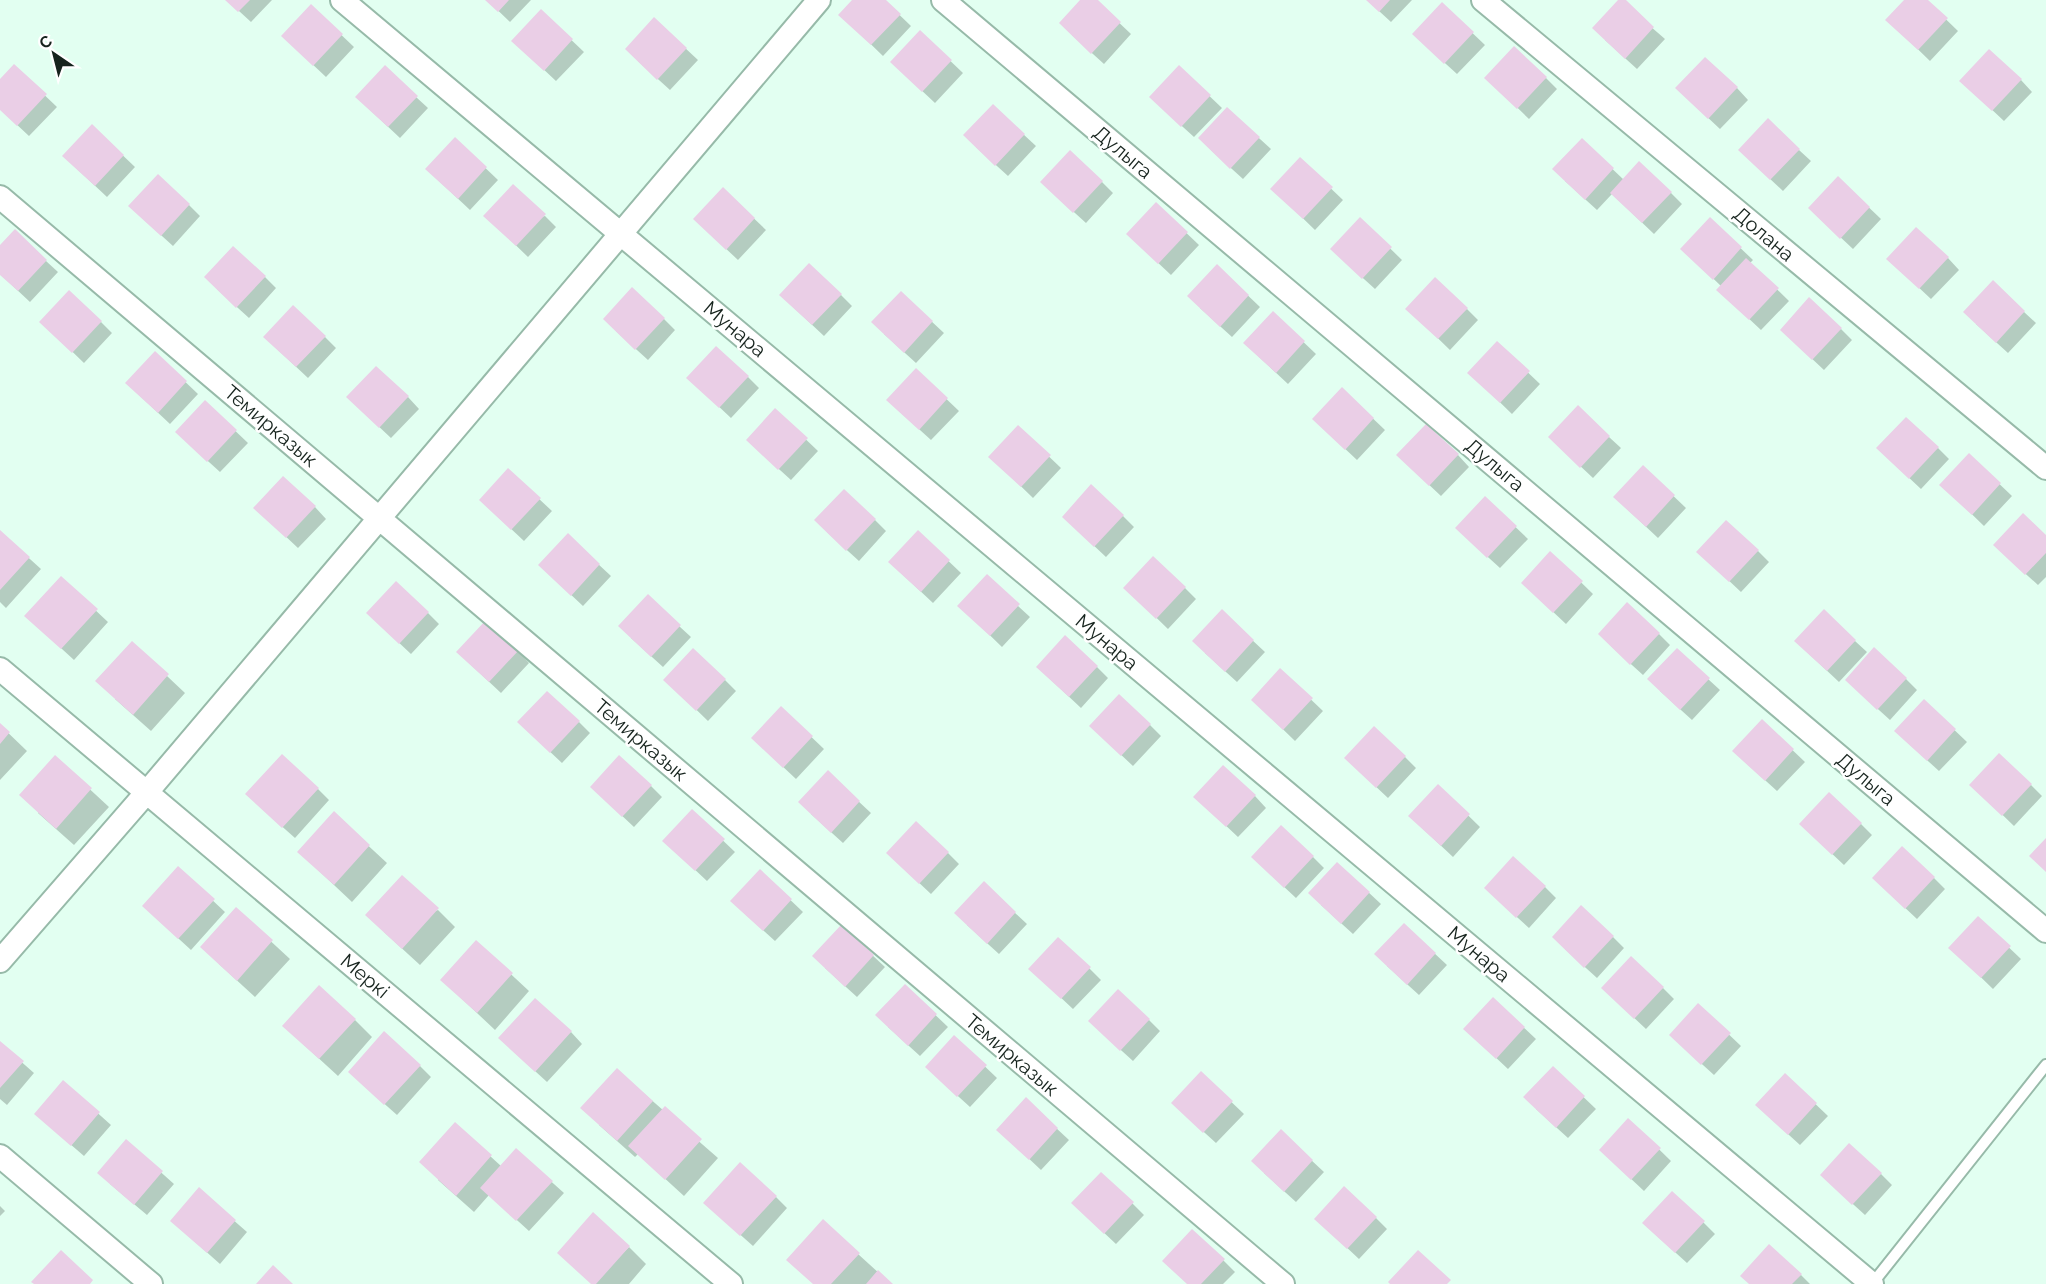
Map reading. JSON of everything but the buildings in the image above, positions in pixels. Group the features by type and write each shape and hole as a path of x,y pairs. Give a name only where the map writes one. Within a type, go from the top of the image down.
{"street":[{"name":"Мунара","path":"342,0 1872,1284"},
{"path":"0,961 147,792 819,0"},
{"name":"Дулыга","path":"943,0 2046,931"},
{"name":"Долана","path":"1483,0 2046,468"},
{"name":"Темирказык","path":"0,197 1282,1284"},
{"name":"Меркі","path":"0,669 731,1284"},
{"path":"0,1156 151,1284"}],"lane":[{"path":"1872,1284 2046,1065"}]}
